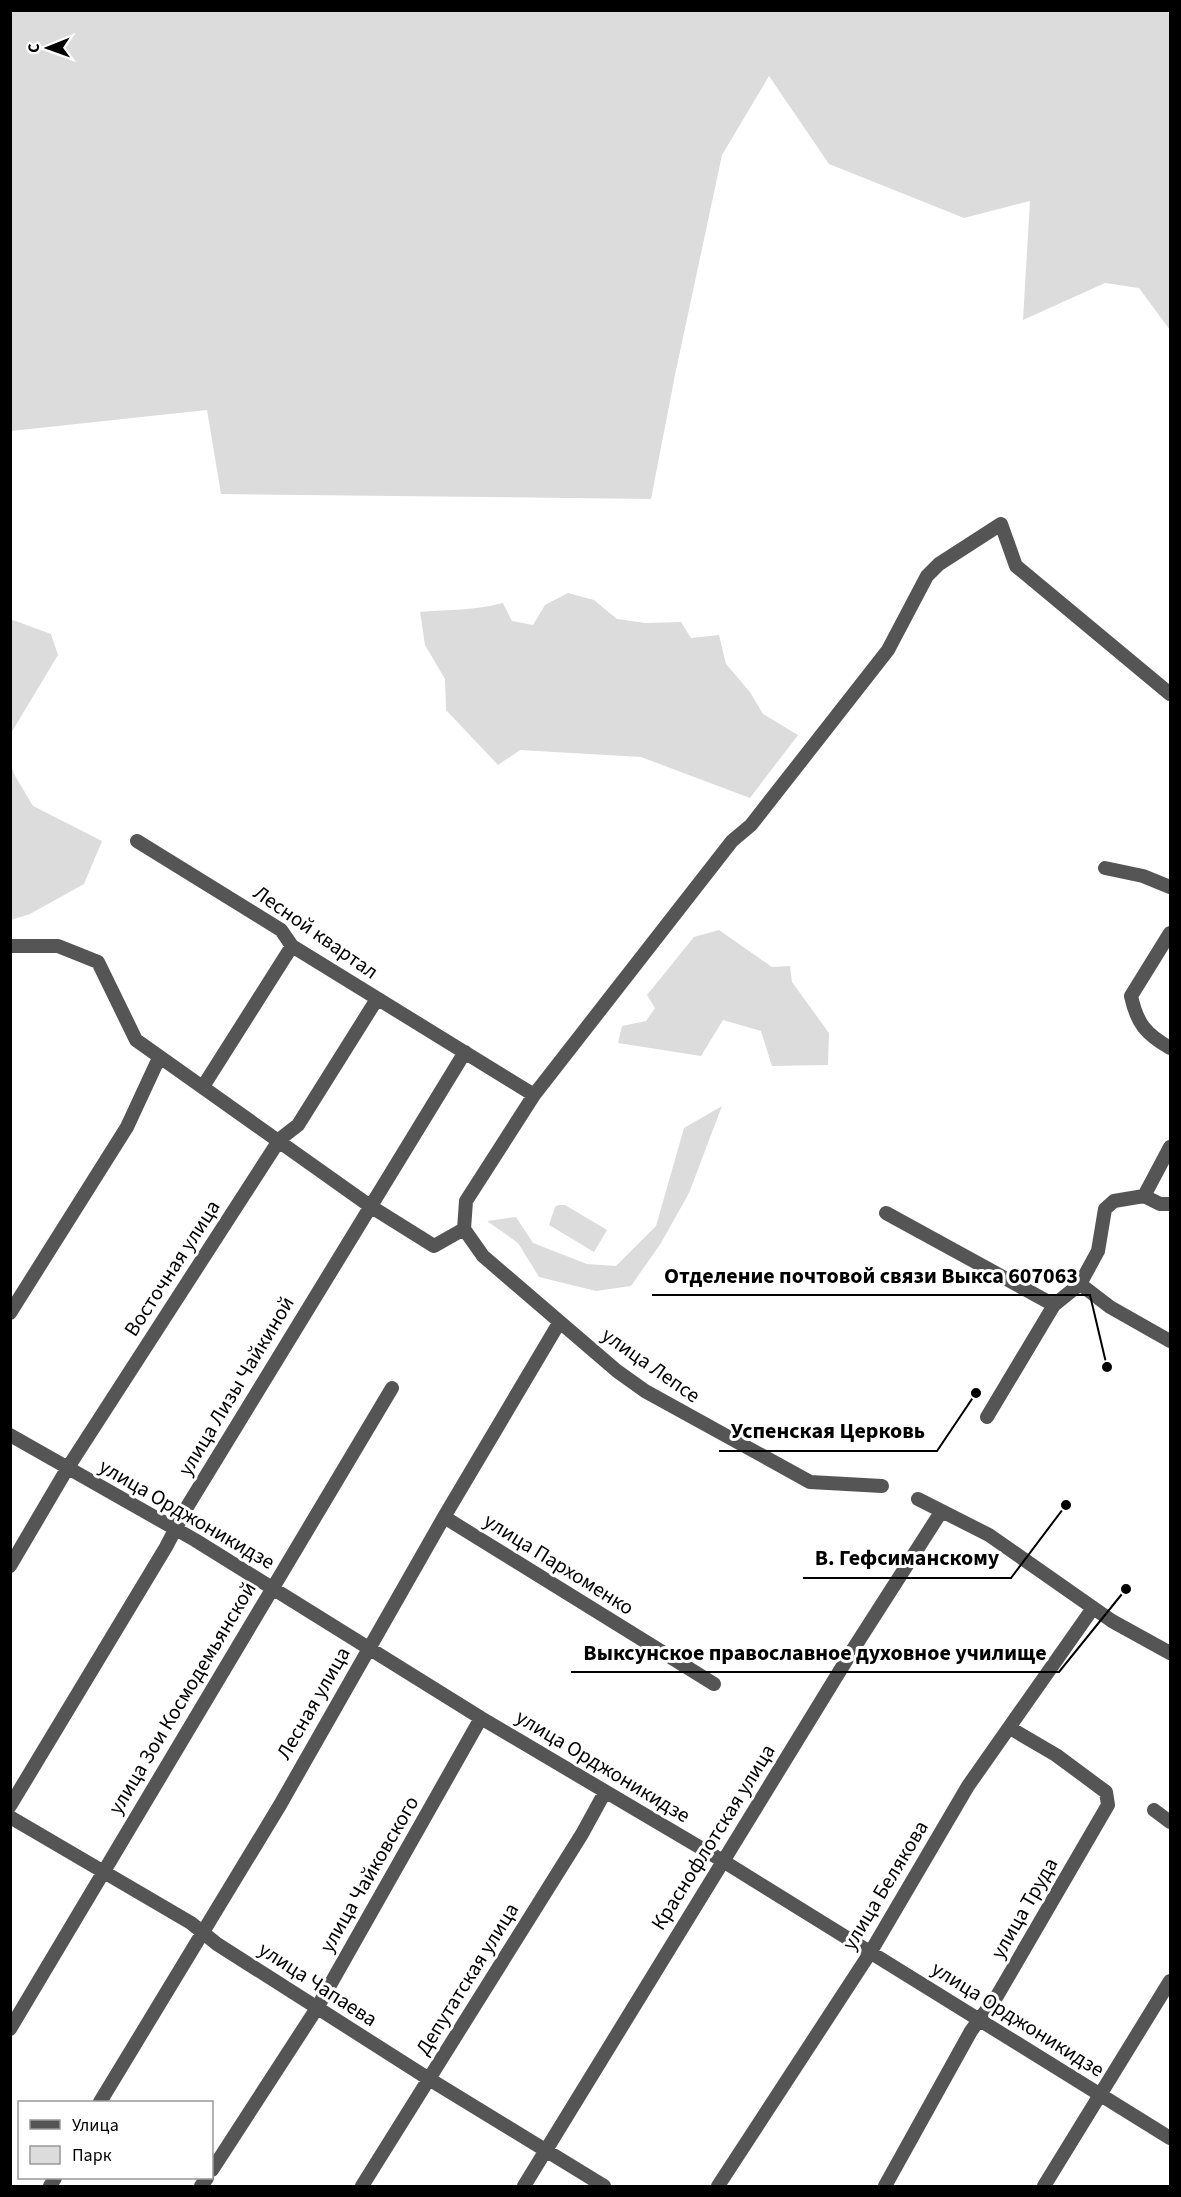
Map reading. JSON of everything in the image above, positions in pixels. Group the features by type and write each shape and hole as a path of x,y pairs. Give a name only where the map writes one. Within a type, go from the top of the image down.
{"street":[{"path":"10,946 58,946 98,962 136,1040 159,1058 280,1139 370,1206 434,1246 464,1229 466,1201 534,1095 732,841 751,825 888,650 927,576 939,564 1001,524 1016,566 1170,694"},
{"name":"Лесной квартал","path":"137,841 281,930 292,946 534,1095"},
{"path":"1105,868 1143,876 1170,887"},
{"path":"1170,933 1131,996 1135,1018 1154,1039 1170,1048"},
{"path":"204,1086 292,946"},
{"name":"Восточная улица","path":"10,1566 67,1469 280,1139 298,1125 377,999"},
{"name":"улица Лизы Чайкиной","path":"10,1806 176,1530 187,1507 465,1052"},
{"path":"10,1313 127,1127 159,1058"},
{"path":"1144,1196 1170,1147"},
{"path":"987,1417 1054,1305 1080,1284 1098,1251 1105,1209 1114,1201 1144,1196 1160,1204 1170,1204"},
{"path":"886,1213 1054,1305"},
{"name":"улица Лепсе","path":"464,1229 483,1256 559,1323 645,1391 810,1482 882,1485"},
{"path":"1080,1284 1110,1307 1170,1341"},
{"name":"Лесная улица","path":"101,2101 280,1805 444,1517 559,1323"},
{"name":"улица Зои Космодемьянской","path":"10,2030 392,1388"},
{"name":"улица Орджоникидзе","path":"10,1435 273,1587 482,1718 723,1861 1170,2138"},
{"path":"918,1498 941,1512 989,1534 1023,1555 1094,1608 1170,1653"},
{"name":"Краснофлотская улица","path":"524,2187 723,1861 941,1512"},
{"name":"улица Пархоменко","path":"444,1517 714,1684"},
{"name":"улица Белякова","path":"718,2187 870,1953 968,1786 1094,1608"},
{"name":"улица Чайковского","path":"213,2168 317,2008 482,1718"},
{"name":"улица Труда","path":"885,2187 980,2019 998,1996 1108,1805 1106,1792 1056,1755 1010,1728"},
{"name":"Депутатская улица","path":"362,2187 582,1834 605,1792"},
{"path":"1154,1810 1170,1822"},
{"name":"улица Чапаева","path":"10,1817 104,1870 317,2008 604,2187"},
{"path":"1044,2187 1170,1981"}],"green space":[{"path":"10,11 1170,11 1170,330 1139,288 1105,283 1023,320 1030,201 964,218 829,164 769,76 722,155 651,499 221,494 207,410 11,431"},
{"path":"568,593 594,600 617,619 645,623 681,622 691,638 719,635 726,664 750,692 763,714 798,735 750,798 641,757 520,750 498,765 446,710 445,679 425,645 420,612 472,609 503,603 512,621 533,625 545,605"},
{"path":"13,620 51,634 58,655 11,733 10,621"},
{"path":"11,764 14,774 33,806 102,841 84,884 30,914 11,920"},
{"path":"719,930 772,967 790,966 792,982 829,1033 828,1065 772,1066 761,1031 723,1020 701,1056 618,1043 622,1026 646,1021 655,1008 647,995 694,937"},
{"path":"722,1106 689,1193 661,1243 631,1286 596,1291 539,1277 518,1243 487,1221 516,1217 533,1243 587,1264 616,1266 656,1226 684,1128"},
{"path":"565,1205 607,1230 594,1252 549,1225 555,1207"}],"place":[{"name":"Отделение почтовой связи Выкса 607063","path":"1107,1367"},
{"name":"Успенская Церковь","path":"976,1393"},
{"name":"В. Гефсиманскому","path":"1066,1505"},
{"name":"Выксунское православное духовное училище","path":"1126,1589"}]}
